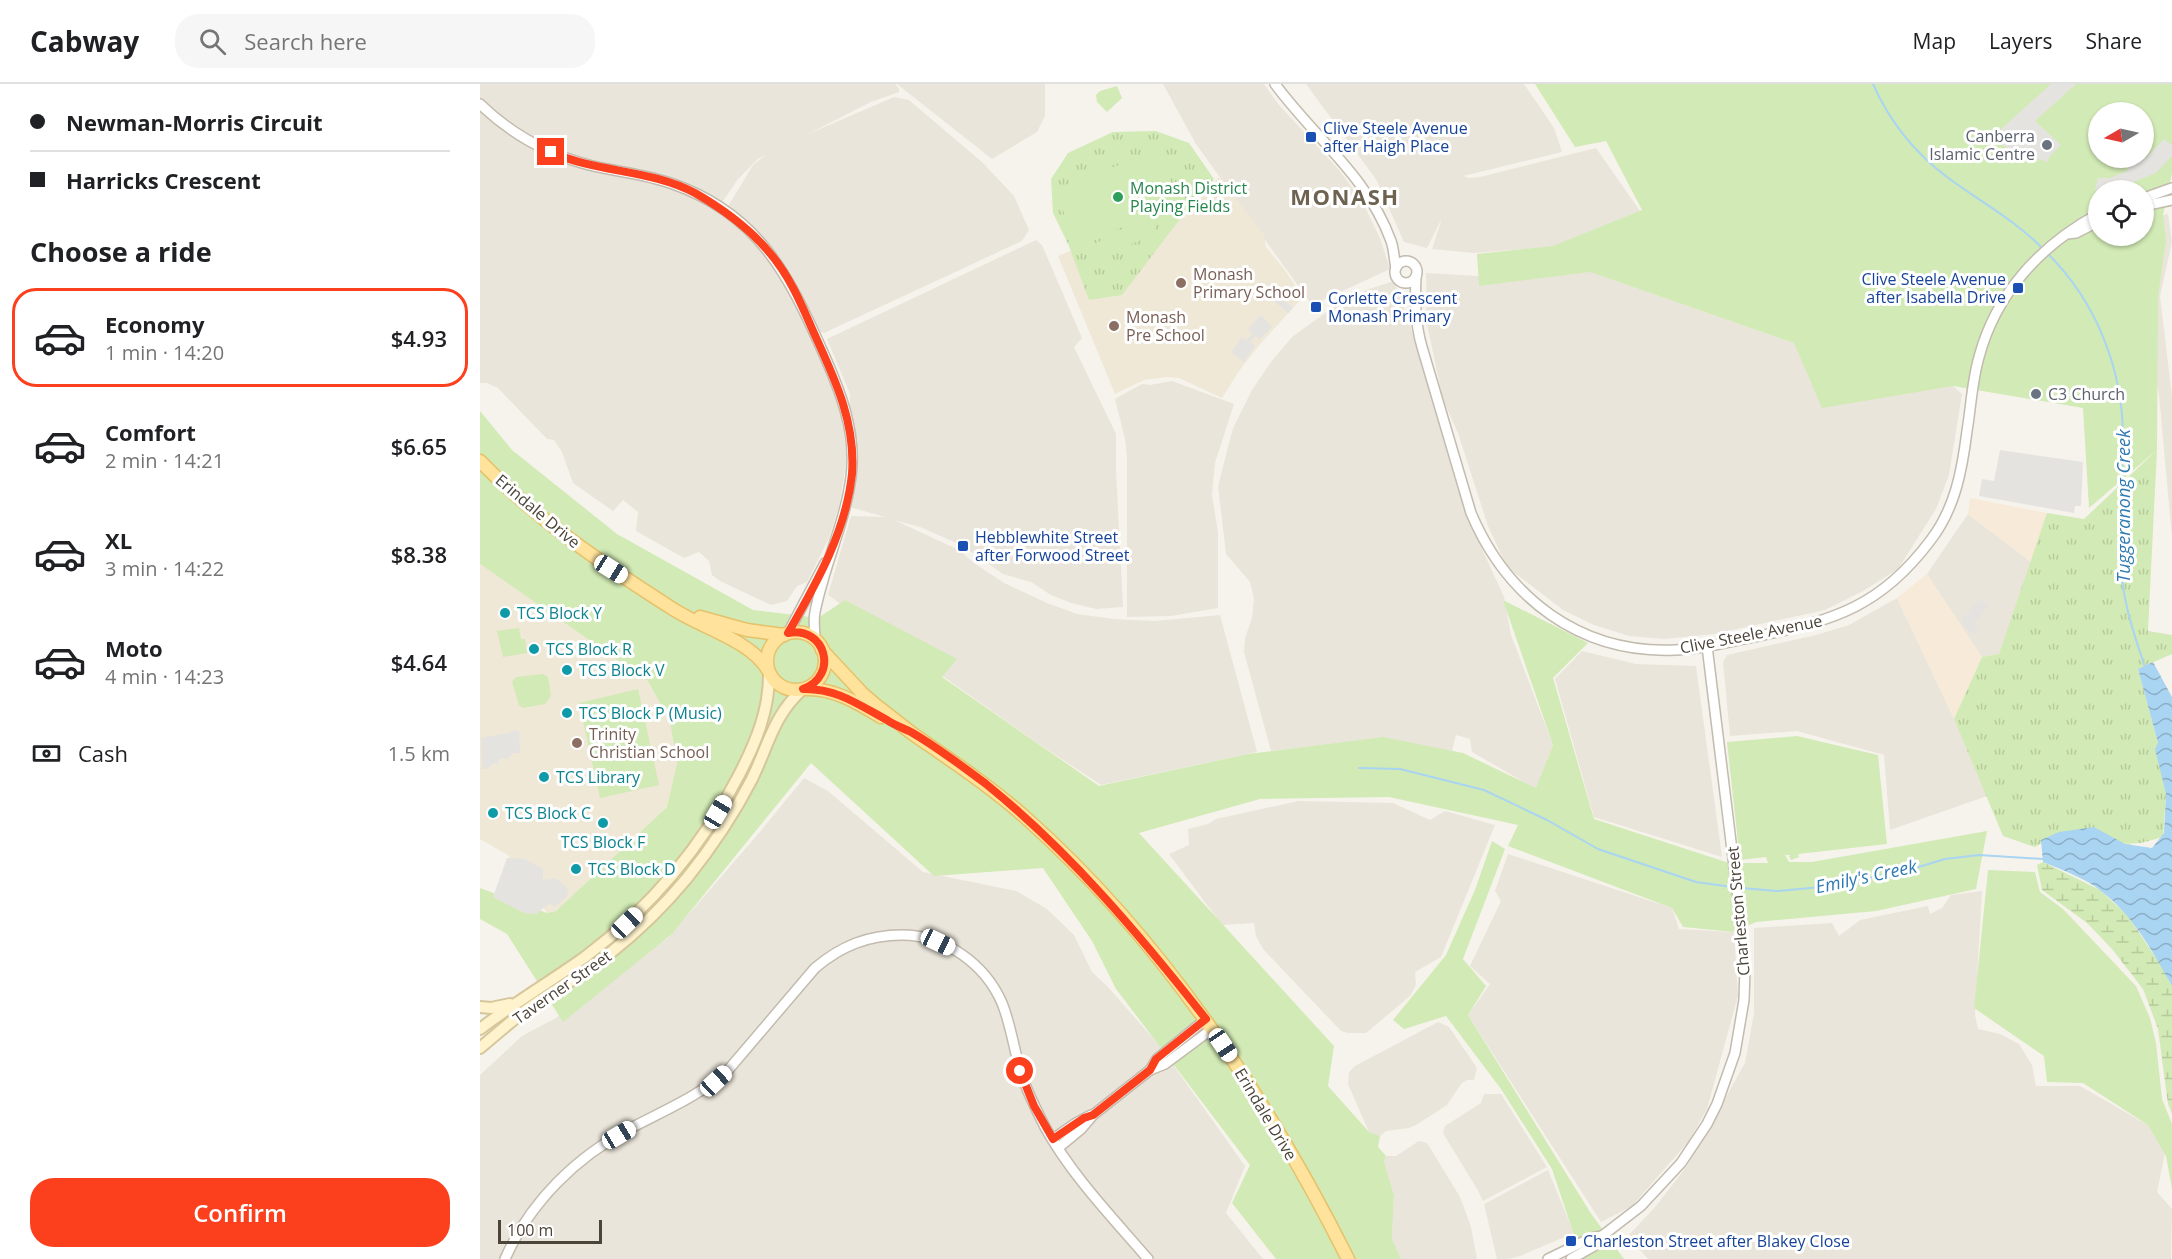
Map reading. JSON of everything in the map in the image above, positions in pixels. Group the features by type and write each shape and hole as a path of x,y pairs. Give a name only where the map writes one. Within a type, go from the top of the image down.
{"main road":[{"name":"Erindale Drive","path":"480,461 527,505 566,537 674,610 755,654 769,670"},
{"name":"Erindale Drive","path":"658,598 706,620 747,630 786,634"},
{"path":"802,633 818,645 825,660 822,674 816,682 803,689 793,690 783,687 775,681 769,670 767,661 770,648 776,640 786,634 802,633"},
{"name":"Erindale Drive","path":"818,645 863,694 911,732 977,778 1052,842 1133,928 1209,1024 1281,1138 1348,1259"},
{"name":"Taverner Street","path":"480,1029 613,934 653,898 676,872 708,828 746,761 768,702 769,670"},
{"name":"Erindale Drive","path":"803,689 817,688 833,692 911,732"},
{"name":"Taverner Street","path":"480,1048 523,1012 571,982 608,955 632,934 687,877 732,814 751,781 783,708 803,689"},
{"path":"480,1007 491,1008 516,1002"}],"street":[{"path":"1275,84 1353,173 1376,208 1391,242 1397,278 1403,282 1412,281 1416,276 1416,267 1391,242"},
{"path":"480,104 512,131 555,154 591,165 651,177 692,191 721,208 741,224 768,250 789,279 838,387 846,409 851,444 852,475 848,498 815,614 818,645"},
{"path":"2154,194 2172,188"},
{"path":"2154,204 2172,200"},
{"name":"Clive Steele Avenue","path":"1416,276 1414,304 1416,324 1471,513 1485,544 1523,593 1566,625 1593,637 1625,646 1678,650 1799,627 1831,618 1869,599 1890,584 1918,558 1933,538 1955,496 1961,474 1976,369 1985,338 2006,294 2029,266 2075,226 2088,219"},
{"name":"Clive Steele Avenue","path":"2067,234 2076,233 2088,227"},
{"path":"1396,268 1400,263 1408,261"},
{"name":"Clive Steele Avenue","path":"1403,282 1410,291 1414,304"},
{"path":"786,634 834,545"},
{"name":"Charleston Street","path":"1571,1259 1594,1246 1602,1236 1641,1206 1682,1163 1707,1125 1721,1094 1735,1053 1744,1000 1745,968 1736,876 1707,646"},
{"path":"505,1259 530,1214 572,1167 608,1141 685,1101 716,1081 729,1069 815,968 844,947 872,938 910,935 938,942 955,950 983,973 1001,1002 1024,1083 1055,1144 1086,1187 1148,1259"},
{"path":"1055,1144 1084,1118 1093,1115 1150,1070 1156,1059 1209,1024"},
{"name":"Charleston Street","path":"1548,1259 1591,1238 1602,1236"}],"shaded area":[{"path":"480,84 895,84 899,92 871,102 806,135 894,97 909,100 982,162 1014,196 1029,230 1022,241 824,333 812,329 807,305 775,251 727,208 753,165 766,155 758,159 738,179 721,204 670,177 573,157 533,140 511,125 480,98"},
{"path":"897,84 1045,84 1045,116 1037,132 992,159"},
{"path":"1163,84 1264,84 1279,105 1339,170 1362,201 1380,238 1390,269 1312,305 1196,144"},
{"path":"1306,84 1524,84 1554,128 1562,152 1463,176 1480,177 1596,148 1640,211 1552,247 1474,253 1432,249 1442,218 1427,248 1404,242 1376,179"},
{"path":"2051,84 2076,84 2035,121 2061,145 2047,162 2018,153 1990,139"},
{"path":"480,112 532,149 578,167 640,178 687,194 724,215 770,259 795,300 838,396 846,449 846,465 839,506 829,538 807,582 797,586 787,601 771,605 720,581 712,575 709,561 699,552 684,558 636,531 638,512 623,500 613,511 573,483 562,452 554,440 547,439 498,388 487,383 480,383"},
{"path":"2164,139 2172,145 2172,156 2156,173 2138,180 2098,180 2098,178 2110,178 2127,171 2128,168 2154,168 2154,150"},
{"name":"Monash Primary School","path":"1219,177 1264,235 1266,247 1303,297 1260,344 1222,398 1179,378 1167,377 1144,380 1115,394 1058,256 1155,216 1159,225 1184,217"},
{"path":"2168,214 2172,242 2160,296 2172,396 2172,537 2159,395 2153,362 2092,246 2154,246 2154,218"},
{"path":"1036,240 1042,245 1082,338 1074,347 1116,434 1123,607 1096,609 1071,603 1051,595 1031,582 1003,574 963,546 920,527 894,520 959,550 1004,583 1077,614 1155,621 1220,615 1257,752 1101,785 828,595 851,516 885,517 850,507 855,478 850,430 850,394 827,339"},
{"path":"1590,272 1794,343 1953,386 1962,394 1949,475 1936,509 1898,569 1863,591 1825,610 1714,634 1664,639 1629,636 1594,625 1563,610 1507,567 1488,526 1458,433 1443,400 1427,324 1426,273 1478,276"},
{"path":"1394,281 1408,318 1458,490 1475,522 1482,549 1504,597 1511,635 1553,745 1536,789 1472,752 1470,739 1456,735 1452,751 1378,738 1271,751 1244,652 1254,599 1250,582 1226,554 1218,486 1233,428 1252,390 1293,336 1341,302"},
{"path":"1264,286 1293,307 1289,313 1260,291"},
{"path":"1261,315 1272,327 1260,339 1255,336 1250,342 1255,346 1244,362 1231,352 1242,337 1247,340 1252,334 1248,329"},
{"path":"1172,381 1234,404 1215,463 1212,495 1218,532 1218,608 1171,616 1127,617 1127,458 1125,439 1115,399 1142,384"},
{"path":"2000,450 2083,462 2081,506 2075,506 2074,513 1979,496 1982,479 1994,481"},
{"path":"1970,498 2047,513 2031,562 1968,514"},
{"path":"1968,514 2031,562 1999,655 1982,657 1927,574"},
{"name":"Trinity Christian School","path":"480,564 648,681 670,722 677,763 667,807 556,911 547,913 508,855 480,839"},
{"path":"1927,574 1982,657 1954,719 1897,598"},
{"path":"1897,598 1990,795 1890,830 1884,755 1797,731 1730,736 1723,662 1727,655 1816,635 1849,625"},
{"path":"1979,599 1988,606 1974,624 1978,628 1975,634 1969,631 1961,621"},
{"path":"1582,651 1636,664 1696,666 1722,857 1594,817 1555,679"},
{"path":"514,730 519,731 520,753 514,753 507,759 499,759 499,764 494,763 487,769 482,769 481,738"},
{"path":"804,778 828,791 923,872 1016,891 1047,909 1074,935 1092,972 1159,1045 1245,1166 1226,1213 1263,1259 480,1259 480,1075 522,1036 556,1018 668,938"},
{"path":"1299,801 1393,803 1430,820 1445,811 1495,825 1441,957 1415,972 1416,985 1410,996 1366,1033 1341,1031 1263,949 1256,936 1254,923 1222,925 1169,854 1189,845 1188,829 1208,824 1216,819"},
{"path":"1508,854 1672,908 1679,929 1734,932 1738,996 1707,1109 1689,1141 1632,1206 1601,1222 1468,1015 1490,984 1470,966 1501,901 1495,891"},
{"path":"507,858 525,859 543,869 543,880 556,878 567,888 568,896 554,907 550,903 536,914 524,913 493,897"},
{"path":"1982,891 1975,1015 1978,1029 2000,1034 2019,1044 2032,1065 2036,1086 2080,1086 2148,1125 2165,1153 2157,1192 2172,1209 2171,1259 1648,1259 1628,1236 1656,1206 1687,1166 1745,1063 1754,1013 1754,928 1832,923 1839,936 1860,920 1928,906 1930,914 1942,908 1951,895"},
{"path":"1438,1022 1449,1027 1477,1068 1474,1080 1467,1080 1461,1084 1447,1105 1416,1125 1386,1131 1380,1136 1369,1132 1348,1084 1349,1072 1355,1066"},
{"path":"1484,1094 1501,1094 1547,1167 1483,1201 1443,1133 1445,1126 1481,1103"},
{"path":"1419,1141 1427,1143 1460,1197 1471,1227 1477,1259 1401,1259 1392,1239 1394,1195 1384,1161 1386,1156 1396,1156"},
{"path":"1548,1170 1574,1233 1520,1256 1497,1259 1484,1204"}],"green space":[{"path":"1535,84 2172,84 2172,173 2163,215 2166,240 2158,297 2157,450 2089,508 2083,408 1953,386 1822,408 1794,343 1590,272 1479,286 1477,254 1553,246 1642,210 1606,141 1575,147"},
{"path":"1117,86 1122,98 1107,112 1097,102 1096,95 1100,91"},
{"path":"1156,131 1189,143 1214,179 1183,215 1122,295 1089,300 1069,246 1053,213 1051,179 1068,153 1113,132"},
{"name":"Monash District Playing Fields","path":"1159,150 1180,205 1076,245 1055,189"},
{"path":"1153,221 1158,234 1123,247 1113,249 1110,244 1095,250 1093,244"},
{"path":"480,411 512,450 617,534 753,610 818,618 845,600 957,659 942,677 1099,786 1248,754 1383,737 1463,753 1536,788 1553,745 1503,600 1588,643 1553,678 1594,819 1729,863 1768,863 1766,857 1740,860 1727,742 1797,736 1878,755 1887,844 1798,854 1799,857 1791,860 1789,856 1791,855 1785,855 1789,862 1812,862 1987,831 1976,889 1876,911 1756,922 1734,932 1683,927 1672,908 1508,846 1518,825 1389,797 1260,799 1139,833 1334,1046 1328,1086 1369,1132 1380,1136 1378,1147 1386,1156 1384,1161 1394,1195 1392,1239 1401,1259 1276,1259 1232,1203 1250,1165 1116,989 1092,941 1043,868 934,876 811,763 672,934 563,1022 507,934 480,919 480,888 547,913 556,911 667,807 677,763 670,722 648,681 480,564"},
{"path":"2157,450 2148,631 2172,635 2172,654 2138,669 2158,743 2158,755 2166,794 2163,837 2141,843 2104,845 2048,839 2035,847 2003,836 1954,719 1982,657 1999,654 2047,513 2084,519"},
{"path":"519,628 521,639 525,639 527,653 503,657 497,631"},
{"path":"543,674 548,677 551,696 545,704 523,708 519,705 512,682 516,677"},
{"path":"638,689 659,785 600,798 579,703"},
{"path":"1492,841 1505,849 1463,959 1486,986 1468,1015 1590,1212 1624,1259 1582,1259 1552,1169 1501,1089 1446,1016 1404,1029 1393,1020 1446,955 1475,890"},
{"path":"2043,862 2100,890 2128,916 2172,986 2172,1114 2168,1104 2158,1029 2143,989 2112,949 2087,923 2042,890 2037,865"},
{"path":"1988,870 2035,872 2040,892 2063,909 2136,986 2150,1018 2156,1043 2162,1099 2172,1124 2172,1189 2166,1156 2148,1125 2083,1083 2047,1082 2044,1056 1974,1008"}],"water":[{"path":"2153,662 2172,697 2172,986 2141,935 2123,911 2088,882 2043,862 2041,840 2059,832 2094,827 2125,844 2152,848 2164,833 2166,794 2155,749 2158,743 2138,669"}],"waterway":[{"name":"Tuggeranong Creek","path":"1873,84 1895,123 1935,168 2021,229 2043,249"},
{"name":"Tuggeranong Creek","path":"2047,253 2080,292 2093,314 2112,362 2118,387 2123,438 2120,524 2122,582 2135,638 2145,667"},
{"name":"Emily's Creek","path":"1359,768 1400,769 1484,790 1547,820 1598,849 1696,882 1732,887"},
{"name":"Emily's Creek","path":"1741,888 1777,891 1832,886 1912,869 1945,859 1979,855 2043,859"}],"place":[{"name":"Clive Steele Avenue after Haigh Place","path":"1311,137"},
{"name":"Canberra Islamic Centre","path":"2047,145"},
{"name":"Monash District Playing Fields","path":"1118,197"},
{"name":"Monash Primary School","path":"1181,283"},
{"name":"Clive Steele Avenue after Isabella Drive","path":"2018,288"},
{"name":"Corlette Crescent Monash Primary","path":"1316,307"},
{"name":"Monash Pre School","path":"1114,326"},
{"name":"C3 Church","path":"2036,394"},
{"name":"Hebblewhite Street after Forwood Street","path":"963,546"},
{"name":"TCS Block Y","path":"505,613"},
{"name":"TCS Block R","path":"534,649"},
{"name":"TCS Block V","path":"567,670"},
{"name":"TCS Block P (Music)","path":"567,713"},
{"name":"Trinity Christian School","path":"577,743"},
{"name":"TCS Library","path":"544,777"},
{"name":"TCS Block C","path":"493,813"},
{"name":"TCS Block F","path":"603,823"},
{"name":"TCS Block D","path":"576,869"},
{"name":"Charleston Street after Blakey Close","path":"1571,1241"}],"district":[{"name":"MONASH","path":"1345,196"}],"route":[{"path":"551,152 591,165 659,179 692,191 721,208 768,250 789,279 800,300 846,409 852,459 848,498 834,545 788,633 802,633 811,637 820,645 824,655 822,674 816,682 803,689 817,688 833,692 911,732 998,794 1052,842 1101,892 1206,1019 1156,1059 1150,1070 1093,1115 1084,1118 1053,1139 1034,1106 1020,1071"}]}
